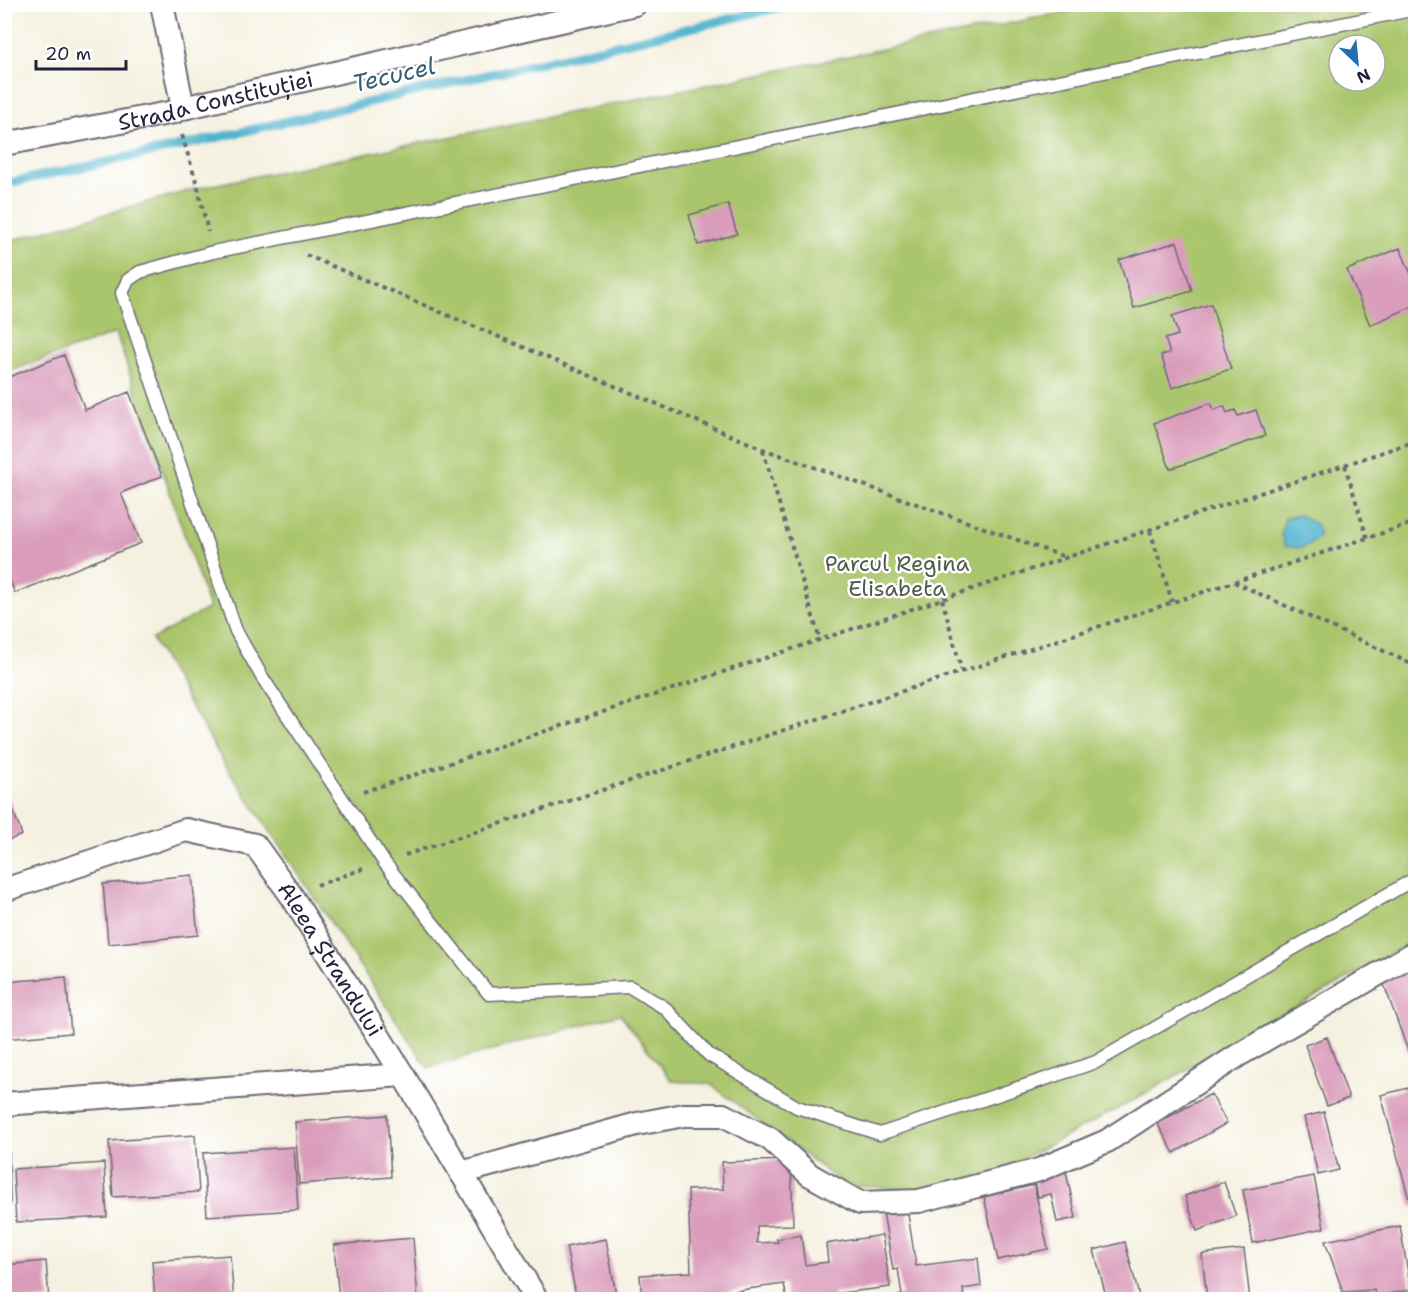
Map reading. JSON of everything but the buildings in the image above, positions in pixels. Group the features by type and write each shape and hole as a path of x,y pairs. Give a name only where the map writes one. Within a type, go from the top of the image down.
{"street":[{"path":"162,4 179,110"},
{"name":"Strada Constituției","path":"4,144 179,110 635,4"},
{"name":"Aleea Ștrandului","path":"4,890 186,830 255,845 291,895 403,1075 537,1299"},
{"path":"461,1173 637,1124 684,1115 723,1115 770,1139 810,1174 860,1203 919,1201 1039,1170 1107,1141 1237,1056 1416,952"},
{"path":"4,1104 403,1075"}],"lane":[{"path":"1416,9 213,252 140,272 128,280 122,293 236,632 262,677 384,862 489,994 630,987 665,1008 709,1055 797,1107 880,1134 1096,1062 1416,878"}],"path":[{"path":"179,110 213,252"},
{"path":"272,240 763,449 1066,557"},
{"path":"343,799 1416,441"},
{"path":"763,449 820,640"},
{"path":"1345,465 1367,538"},
{"path":"291,895 384,862 1416,522"},
{"path":"1150,530 1172,602"},
{"path":"1234,582 1416,666"},
{"path":"942,599 962,672"}],"green space":[{"name":"Parcul Regina Elisabeta","path":"1100,5 1415,5 1415,940 1132,1101 996,1173 913,1190 845,1185 710,1084 672,1081 620,1014 428,1068 223,761 152,639 209,608 116,333 5,373 5,242 198,188"}],"water":[{"path":"1299,515 1317,525 1319,537 1303,547 1285,546 1281,534 1285,518"}],"waterway":[{"name":"Tecucel","path":"4,184 185,145 793,4"}]}
